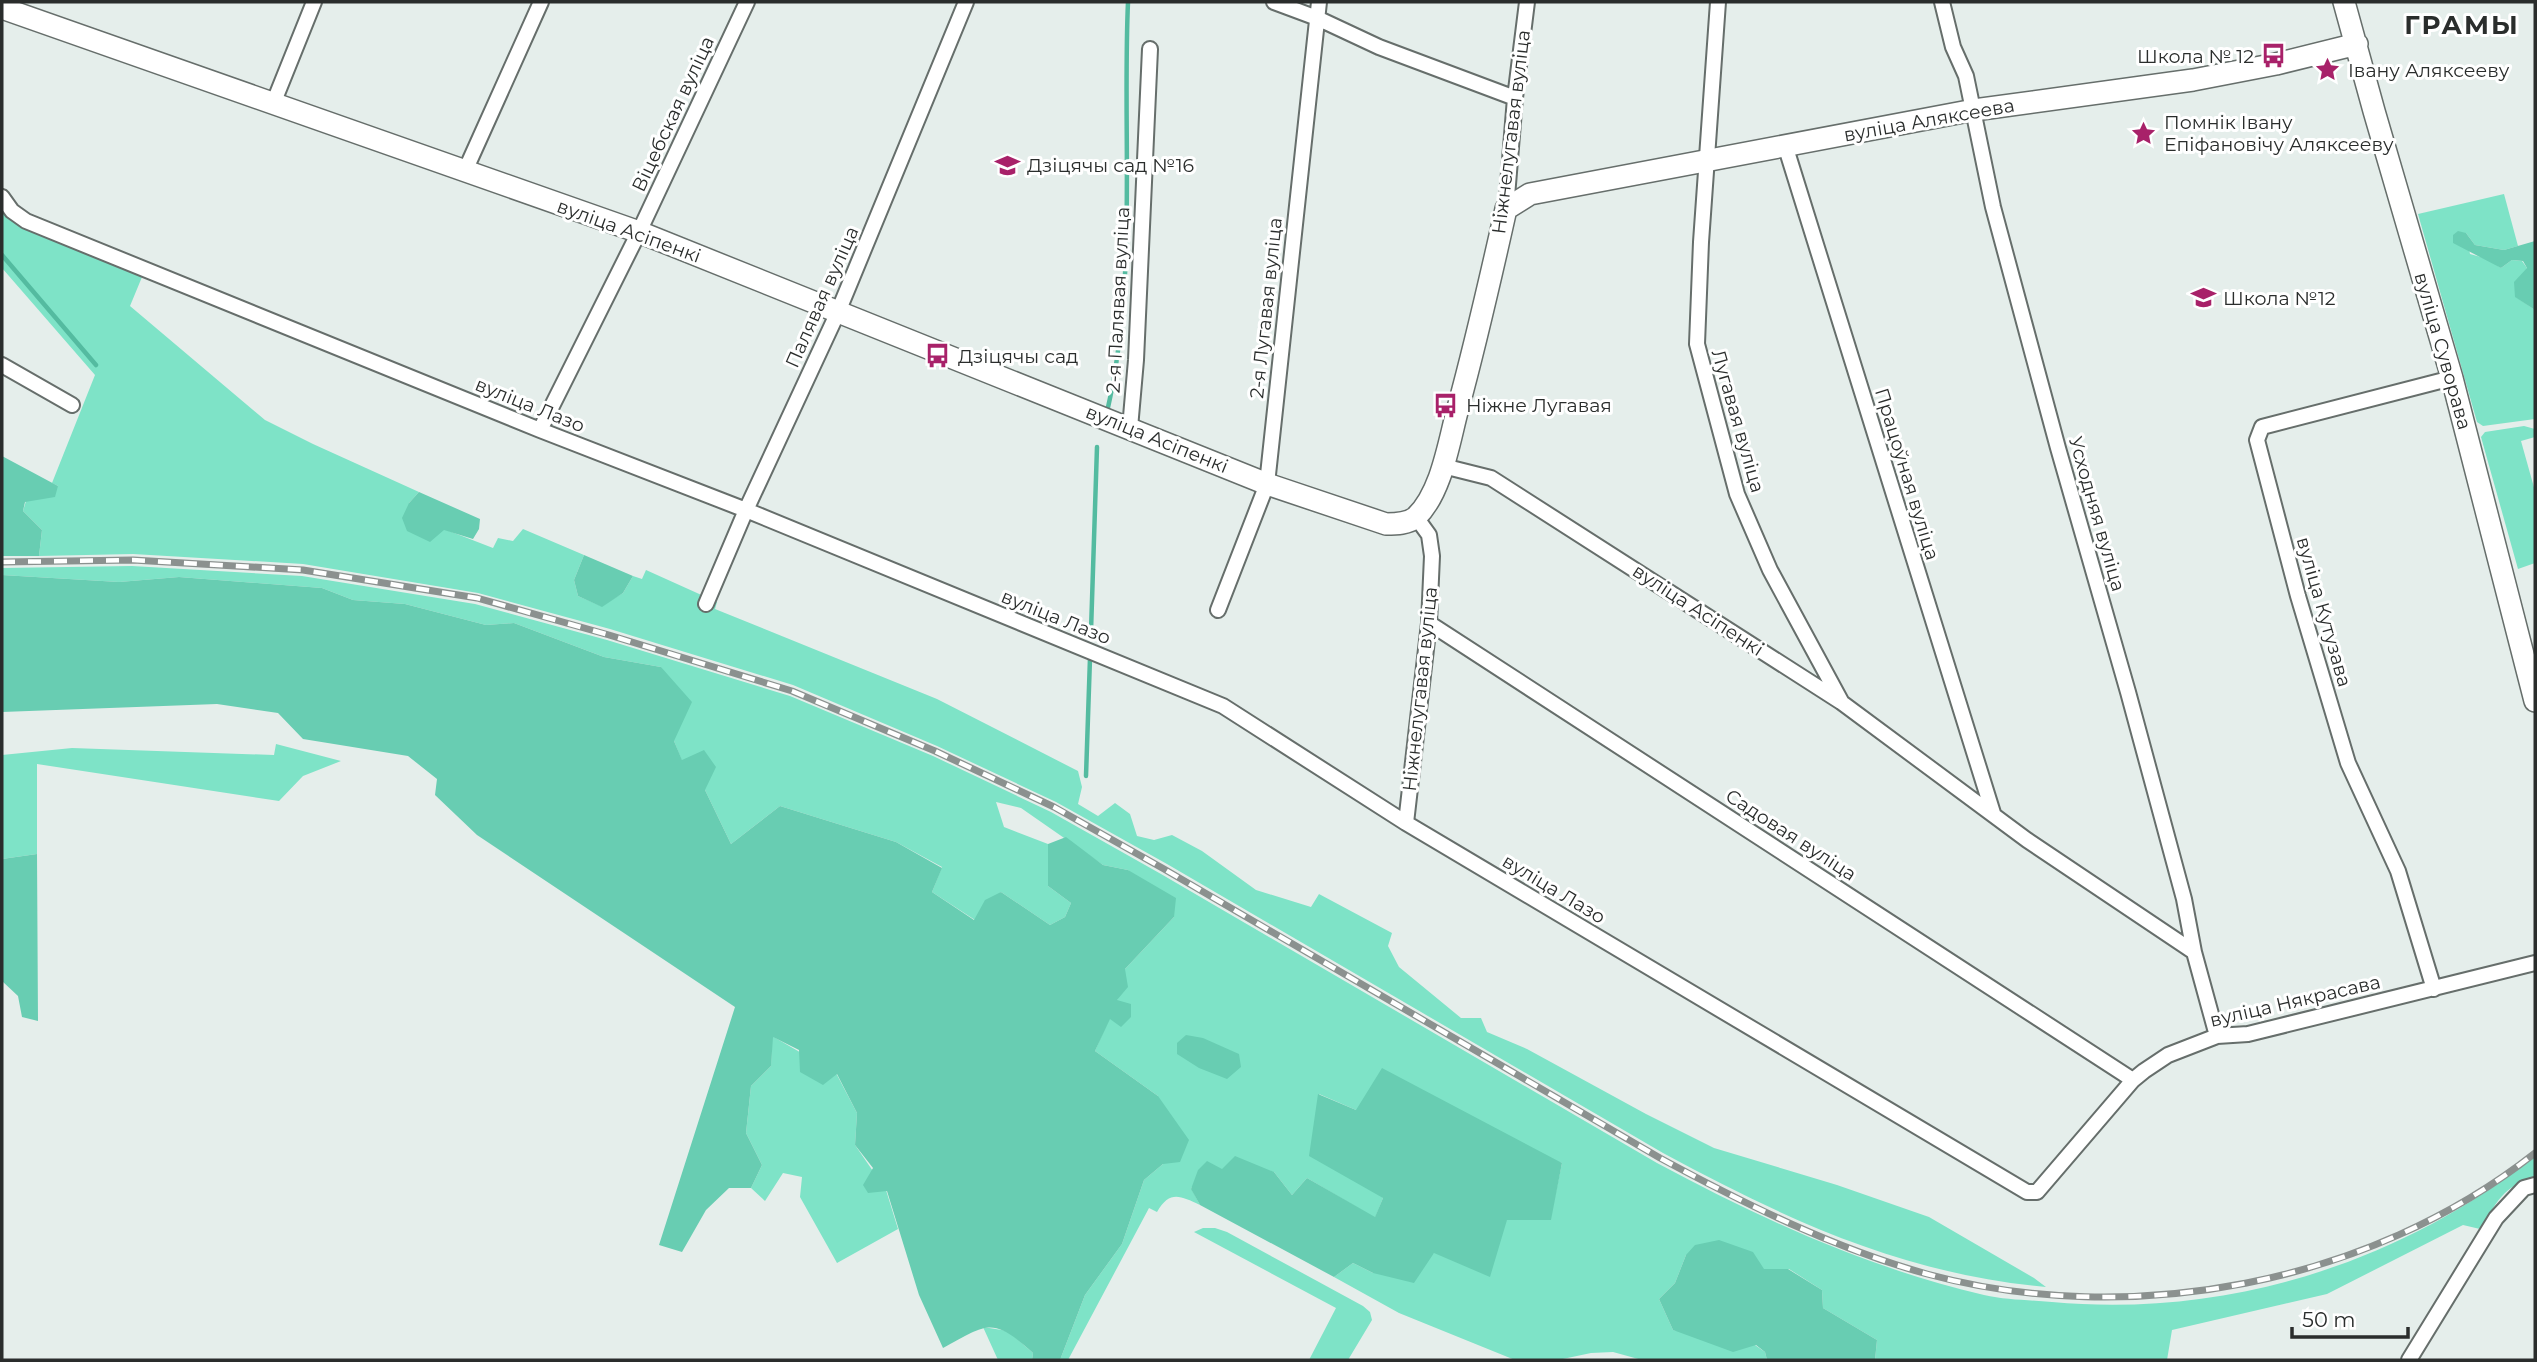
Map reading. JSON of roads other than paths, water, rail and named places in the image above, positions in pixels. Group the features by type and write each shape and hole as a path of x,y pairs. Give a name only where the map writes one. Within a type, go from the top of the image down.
{"street":[{"path":"273,104 314,2"},
{"path":"465,171 541,2"},
{"name":"Віцебская вуліца","path":"540,430 639,232 747,2"},
{"name":"Палявая вуліца","path":"706,604 746,510 838,312 966,2"},
{"path":"1274,2 1317,18 1379,47 1515,98"},
{"name":"2-я Лугавая вуліца","path":"1218,610 1267,484 1319,2"},
{"name":"Ніжнелугавая вуліца","path":"1443,466 1474,350 1506,209 1515,98 1527,2"},
{"name":"Лугавая вуліца","path":"1718,2 1697,344 1737,494 1770,570 1841,702"},
{"name":"Усходняя вуліца","path":"1942,2 1953,47 1966,76 1997,221 2057,448 2128,692 2184,899 2194,952 2217,1036"},
{"name":"вуліца Суворава","path":"2344,2 2452,378 2535,701"},
{"name":"вуліца Асіпенкі","path":"2,8 639,232 1267,484 1386,524 1405,523 1416,517"},
{"name":"вуліца Аляксеева","path":"1506,209 1530,194 1707,159 1975,110 2158,86 2276,64 2357,44"},
{"name":"2-я Палявая вуліца","path":"1130,428 1136,360 1150,49"},
{"name":"Працоўная вуліца","path":"1785,145 1993,813"},
{"name":"вуліца Лазо","path":"2,197 12,211 26,221 540,430 746,510 1223,706 1406,824 2027,1192 2037,1192"},
{"path":"2,365 72,405"},
{"name":"вуліца Кутузава","path":"2434,989 2398,871 2348,763 2298,596 2257,440 2262,427 2452,378"},
{"path":"1416,517 1432,495 1443,466"},
{"name":"вуліца Асіпенкі","path":"1443,466 1491,478 1841,702 2026,840 2194,952"},
{"name":"Ніжнелугавая вуліца","path":"1406,824 1429,623 1432,556 1429,535 1416,517"},
{"name":"Садовая вуліца","path":"1429,623 2133,1080"},
{"name":"вуліца Някрасава","path":"2037,1192 2133,1080 2168,1055 2217,1036 2248,1034 2535,963"},
{"path":"2409,1360 2496,1218 2524,1188 2535,1185"}],"waterway":[{"path":"1107,412 1117,361 1126,259 1128,2"},
{"path":"2,255 96,365"},
{"path":"1091,631 1097,447"},
{"path":"1086,776 1090,658"}],"railway":[{"path":"2,562 133,560 303,570 477,598 792,691 935,751 1054,807 1660,1158 1724,1192 1824,1238 1927,1274 2005,1290 2085,1297 2165,1294 2245,1283 2323,1263 2399,1235 2470,1198 2535,1153"}],"place":[{"name":"Школа № 12","path":"2274,56"},
{"name":"Івану Аляксееву","path":"2328,70"},
{"name":"Помнік Івану Епіфановічу Аляксееву","path":"2144,133"},
{"name":"Дзіцячы сад №16","path":"1007,165"},
{"name":"Школа №12","path":"2203,298"},
{"name":"Дзіцячы сад","path":"938,356"},
{"name":"Ніжне Лугавая","path":"1446,405"}],"district":[{"name":"ГРАМЫ","path":"2462,25"}]}
